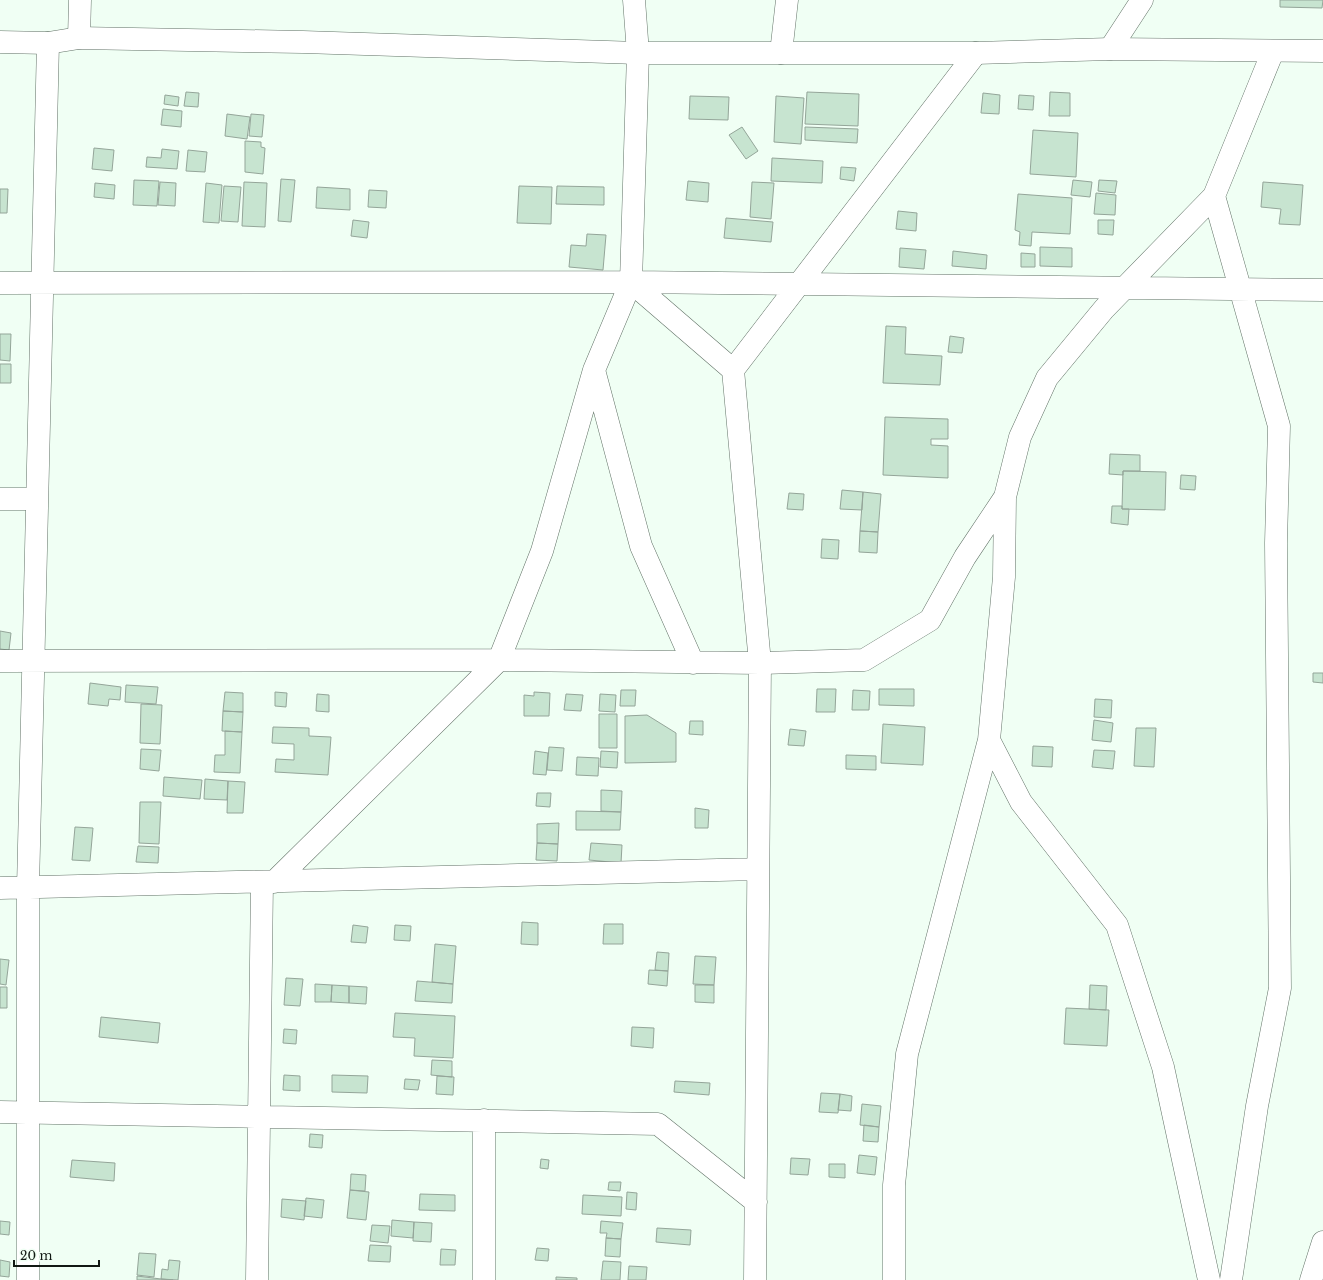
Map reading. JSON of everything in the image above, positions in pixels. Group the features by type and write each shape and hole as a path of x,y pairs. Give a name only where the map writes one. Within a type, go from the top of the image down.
{"street":[{"path":"79,38 80,0"},
{"path":"257,1280 259,1116 268,882 499,660 542,551 594,370 631,282 638,53 634,0"},
{"path":"781,53 787,0"},
{"path":"1110,49 1142,0"},
{"path":"0,42 48,43 79,38 311,42 638,53 976,53 1110,49 1323,51"},
{"path":"28,1280 28,888 48,43"},
{"path":"894,1280 894,1185 907,1054 989,740 1004,577 1005,497 1020,437 1047,378 1104,309 1214,196 1273,51"},
{"path":"755,1280 760,663 733,370 976,53"},
{"path":"1214,196 1279,426 1276,543 1280,988 1257,1106 1231,1280"},
{"path":"631,282 733,370"},
{"path":"0,283 631,282 1323,290"},
{"path":"594,370 641,546 693,663"},
{"path":"0,661 499,660 760,663 864,660 930,620 965,557 1005,497"},
{"path":"0,499 37,499"},
{"path":"989,740 1021,802 1116,925 1163,1067 1209,1280"},
{"path":"0,888 758,869"},
{"path":"0,1112 658,1124 756,1202"},
{"path":"484,1120 484,1280"},
{"path":"1311,1280 1323,1242"}],"building":[{"path":"1280,0 1323,0 1322,8 1280,7"},
{"path":"186,92 199,93 198,107 184,106"},
{"path":"807,92 859,94 858,126 805,124"},
{"path":"1050,92 1070,93 1070,116 1049,116"},
{"path":"983,93 1000,95 999,114 981,113"},
{"path":"165,95 179,97 178,106 164,104"},
{"path":"1019,95 1034,96 1033,110 1018,109"},
{"path":"690,96 729,97 728,120 689,119"},
{"path":"776,96 804,98 801,144 774,142"},
{"path":"163,109 182,111 181,127 161,125"},
{"path":"227,114 250,117 247,139 225,136"},
{"path":"251,114 264,115 262,137 249,136"},
{"path":"742,127 758,151 746,159 729,135"},
{"path":"805,127 858,129 857,143 805,140"},
{"path":"1033,130 1078,133 1076,177 1030,174"},
{"path":"245,141 261,142 261,147 265,148 263,174 245,172"},
{"path":"94,148 114,150 112,171 92,169"},
{"path":"162,149 179,151 177,169 146,167 147,157 161,158"},
{"path":"188,150 207,152 205,172 186,171"},
{"path":"772,158 823,161 822,183 771,181"},
{"path":"841,167 856,168 854,181 840,179"},
{"path":"281,179 295,180 291,222 278,221"},
{"path":"134,180 159,181 157,206 133,205"},
{"path":"1073,180 1092,182 1090,197 1071,195"},
{"path":"1099,180 1117,181 1115,193 1098,191"},
{"path":"688,181 709,183 708,202 686,200"},
{"path":"160,182 176,183 175,206 158,205"},
{"path":"244,182 267,183 265,227 242,226"},
{"path":"752,182 774,183 771,219 750,217"},
{"path":"1263,182 1303,185 1300,225 1279,224 1281,209 1261,207"},
{"path":"95,183 115,185 114,199 94,197"},
{"path":"206,183 222,185 219,223 203,222"},
{"path":"224,186 241,187 238,222 221,221"},
{"path":"519,186 552,187 551,224 517,223"},
{"path":"557,186 604,187 604,205 556,204"},
{"path":"317,187 350,189 350,210 316,208"},
{"path":"0,189 8,189 7,213 0,213"},
{"path":"369,190 387,191 386,208 368,207"},
{"path":"1096,193 1116,195 1115,215 1094,214"},
{"path":"1018,194 1072,198 1070,234 1032,232 1031,246 1019,245 1020,232 1015,230"},
{"path":"898,211 917,213 916,231 896,229"},
{"path":"726,218 773,222 771,242 724,238"},
{"path":"353,220 369,222 367,238 351,236"},
{"path":"1098,220 1114,220 1113,235 1098,234"},
{"path":"587,234 606,235 603,270 569,267 571,245 586,246"},
{"path":"1040,247 1072,248 1072,267 1040,266"},
{"path":"900,248 926,250 924,269 899,267"},
{"path":"953,251 987,255 986,269 952,266"},
{"path":"1021,253 1035,254 1035,267 1021,267"},
{"path":"886,326 906,327 905,354 942,356 940,385 883,383"},
{"path":"0,334 11,334 10,361 0,360"},
{"path":"950,336 964,338 962,353 948,352"},
{"path":"0,364 11,364 11,383 0,383"},
{"path":"885,417 948,419 948,439 931,439 931,445 948,446 948,478 883,475"},
{"path":"1110,454 1140,455 1140,471 1123,471 1123,475 1109,474"},
{"path":"1123,471 1166,472 1165,510 1122,509"},
{"path":"1181,475 1196,476 1195,490 1180,489"},
{"path":"842,490 863,492 862,510 840,509"},
{"path":"863,492 881,494 878,532 860,531"},
{"path":"789,493 804,494 803,510 787,509"},
{"path":"1112,506 1122,506 1122,509 1129,509 1128,525 1111,523"},
{"path":"860,531 878,532 877,553 859,552"},
{"path":"822,539 839,540 838,559 821,558"},
{"path":"0,631 11,633 9,650 0,649"},
{"path":"1313,673 1323,673 1323,683 1313,682"},
{"path":"90,683 121,687 120,700 109,699 108,706 88,704"},
{"path":"126,685 158,687 156,704 125,702"},
{"path":"817,689 836,689 835,712 816,712"},
{"path":"879,689 914,689 914,706 879,705"},
{"path":"621,690 636,690 635,706 620,706"},
{"path":"853,690 870,691 869,710 852,710"},
{"path":"225,692 243,693 243,712 223,711"},
{"path":"275,692 287,693 286,707 275,706"},
{"path":"534,692 550,693 549,716 524,716 524,695 534,696"},
{"path":"317,694 329,695 329,712 316,711"},
{"path":"566,694 583,695 581,711 564,710"},
{"path":"600,694 616,695 615,712 599,711"},
{"path":"1095,699 1112,700 1111,718 1094,717"},
{"path":"141,704 162,705 160,744 140,743"},
{"path":"223,711 243,712 242,732 222,731"},
{"path":"599,714 617,714 617,748 599,748"},
{"path":"647,715 676,733 676,762 625,763 625,716"},
{"path":"1094,720 1113,723 1111,742 1092,740"},
{"path":"690,721 703,721 703,735 689,734"},
{"path":"883,724 925,727 923,765 881,763"},
{"path":"273,727 309,728 309,736 331,737 328,775 275,772 276,759 294,760 294,744 272,743"},
{"path":"1136,728 1156,728 1154,767 1134,766"},
{"path":"790,729 806,731 804,746 788,745"},
{"path":"225,731 242,732 240,773 214,772 215,755 225,755"},
{"path":"1033,746 1053,747 1052,767 1032,766"},
{"path":"549,747 564,748 562,771 547,770"},
{"path":"141,749 161,750 159,771 140,769"},
{"path":"1094,750 1115,751 1113,769 1092,767"},
{"path":"535,751 548,753 546,775 533,774"},
{"path":"601,751 618,752 617,768 600,767"},
{"path":"846,755 876,756 876,770 846,769"},
{"path":"577,757 599,758 598,776 576,775"},
{"path":"164,777 202,780 200,799 163,796"},
{"path":"205,779 228,781 227,800 204,799"},
{"path":"228,781 245,782 243,813 227,813"},
{"path":"601,790 622,791 621,812 601,811"},
{"path":"537,793 551,793 550,807 536,806"},
{"path":"140,802 161,802 159,844 139,843"},
{"path":"695,808 709,810 708,828 695,828"},
{"path":"576,811 621,812 620,830 576,830"},
{"path":"559,823 558,844 537,843 537,824"},
{"path":"75,827 93,828 90,861 72,860"},
{"path":"537,843 558,844 557,861 536,860"},
{"path":"591,843 622,845 621,863 589,860"},
{"path":"138,846 159,847 158,863 136,862"},
{"path":"522,922 538,923 538,945 521,944"},
{"path":"604,924 623,924 623,944 603,944"},
{"path":"353,925 368,927 366,943 351,942"},
{"path":"395,925 411,926 410,941 394,940"},
{"path":"435,944 456,946 453,984 432,982"},
{"path":"657,952 669,953 668,971 655,970"},
{"path":"695,956 716,957 714,985 693,984"},
{"path":"0,959 9,960 6,985 0,984"},
{"path":"649,970 668,971 667,986 648,984"},
{"path":"286,978 303,979 300,1006 284,1005"},
{"path":"417,981 453,984 452,1003 415,1001"},
{"path":"315,984 332,985 331,1002 315,1002"},
{"path":"332,985 349,986 349,1003 331,1002"},
{"path":"695,985 714,985 714,1003 695,1002"},
{"path":"1090,985 1107,986 1106,1010 1089,1009"},
{"path":"349,986 367,987 366,1004 349,1003"},
{"path":"0,987 7,987 7,1008 0,1008"},
{"path":"1066,1008 1109,1010 1107,1046 1064,1044"},
{"path":"395,1013 455,1016 453,1058 414,1056 415,1038 393,1037"},
{"path":"101,1017 160,1023 158,1043 99,1037"},
{"path":"632,1027 654,1028 653,1048 631,1046"},
{"path":"284,1029 297,1030 296,1044 283,1043"},
{"path":"432,1060 452,1061 452,1077 431,1075"},
{"path":"284,1075 300,1076 300,1091 283,1090"},
{"path":"332,1075 368,1076 367,1093 332,1092"},
{"path":"437,1076 454,1077 453,1095 436,1094"},
{"path":"405,1079 420,1080 418,1090 404,1089"},
{"path":"675,1081 710,1083 709,1095 674,1092"},
{"path":"821,1093 840,1094 838,1113 819,1112"},
{"path":"840,1094 852,1096 851,1111 838,1110"},
{"path":"862,1104 881,1106 879,1127 860,1125"},
{"path":"864,1125 879,1127 878,1142 863,1141"},
{"path":"310,1134 323,1135 322,1148 309,1147"},
{"path":"859,1155 877,1157 875,1175 857,1173"},
{"path":"791,1158 810,1159 808,1175 790,1174"},
{"path":"541,1159 549,1160 548,1169 540,1168"},
{"path":"72,1160 115,1163 114,1181 70,1177"},
{"path":"829,1164 845,1164 845,1178 829,1177"},
{"path":"351,1174 366,1175 365,1191 350,1190"},
{"path":"609,1182 621,1182 620,1191 608,1190"},
{"path":"350,1190 369,1192 366,1220 347,1218"},
{"path":"627,1192 637,1193 636,1210 626,1209"},
{"path":"420,1194 455,1195 455,1211 419,1210"},
{"path":"583,1195 622,1197 621,1216 582,1214"},
{"path":"306,1198 324,1200 322,1218 304,1216"},
{"path":"282,1199 306,1201 304,1220 281,1217"},
{"path":"392,1220 414,1222 413,1238 391,1236"},
{"path":"0,1221 10,1222 9,1235 0,1234"},
{"path":"601,1221 623,1223 621,1239 606,1238 607,1233 600,1233"},
{"path":"414,1222 432,1223 431,1242 413,1241"},
{"path":"372,1225 390,1226 388,1243 370,1241"},
{"path":"657,1228 691,1230 690,1245 656,1242"},
{"path":"606,1238 621,1239 620,1257 605,1256"},
{"path":"370,1245 391,1246 390,1262 368,1261"},
{"path":"537,1248 549,1249 548,1261 535,1260"},
{"path":"441,1249 456,1250 455,1265 440,1265"},
{"path":"139,1253 156,1254 154,1277 137,1275"},
{"path":"0,1260 10,1262 9,1277 0,1276"},
{"path":"169,1260 180,1261 178,1280 161,1279 162,1269 168,1270"},
{"path":"603,1261 621,1262 620,1280 601,1280"},
{"path":"629,1266 647,1267 646,1280 628,1280"},
{"path":"137,1276 161,1279 173,1280 137,1280"},
{"path":"556,1277 577,1278 577,1280 556,1280"}]}
